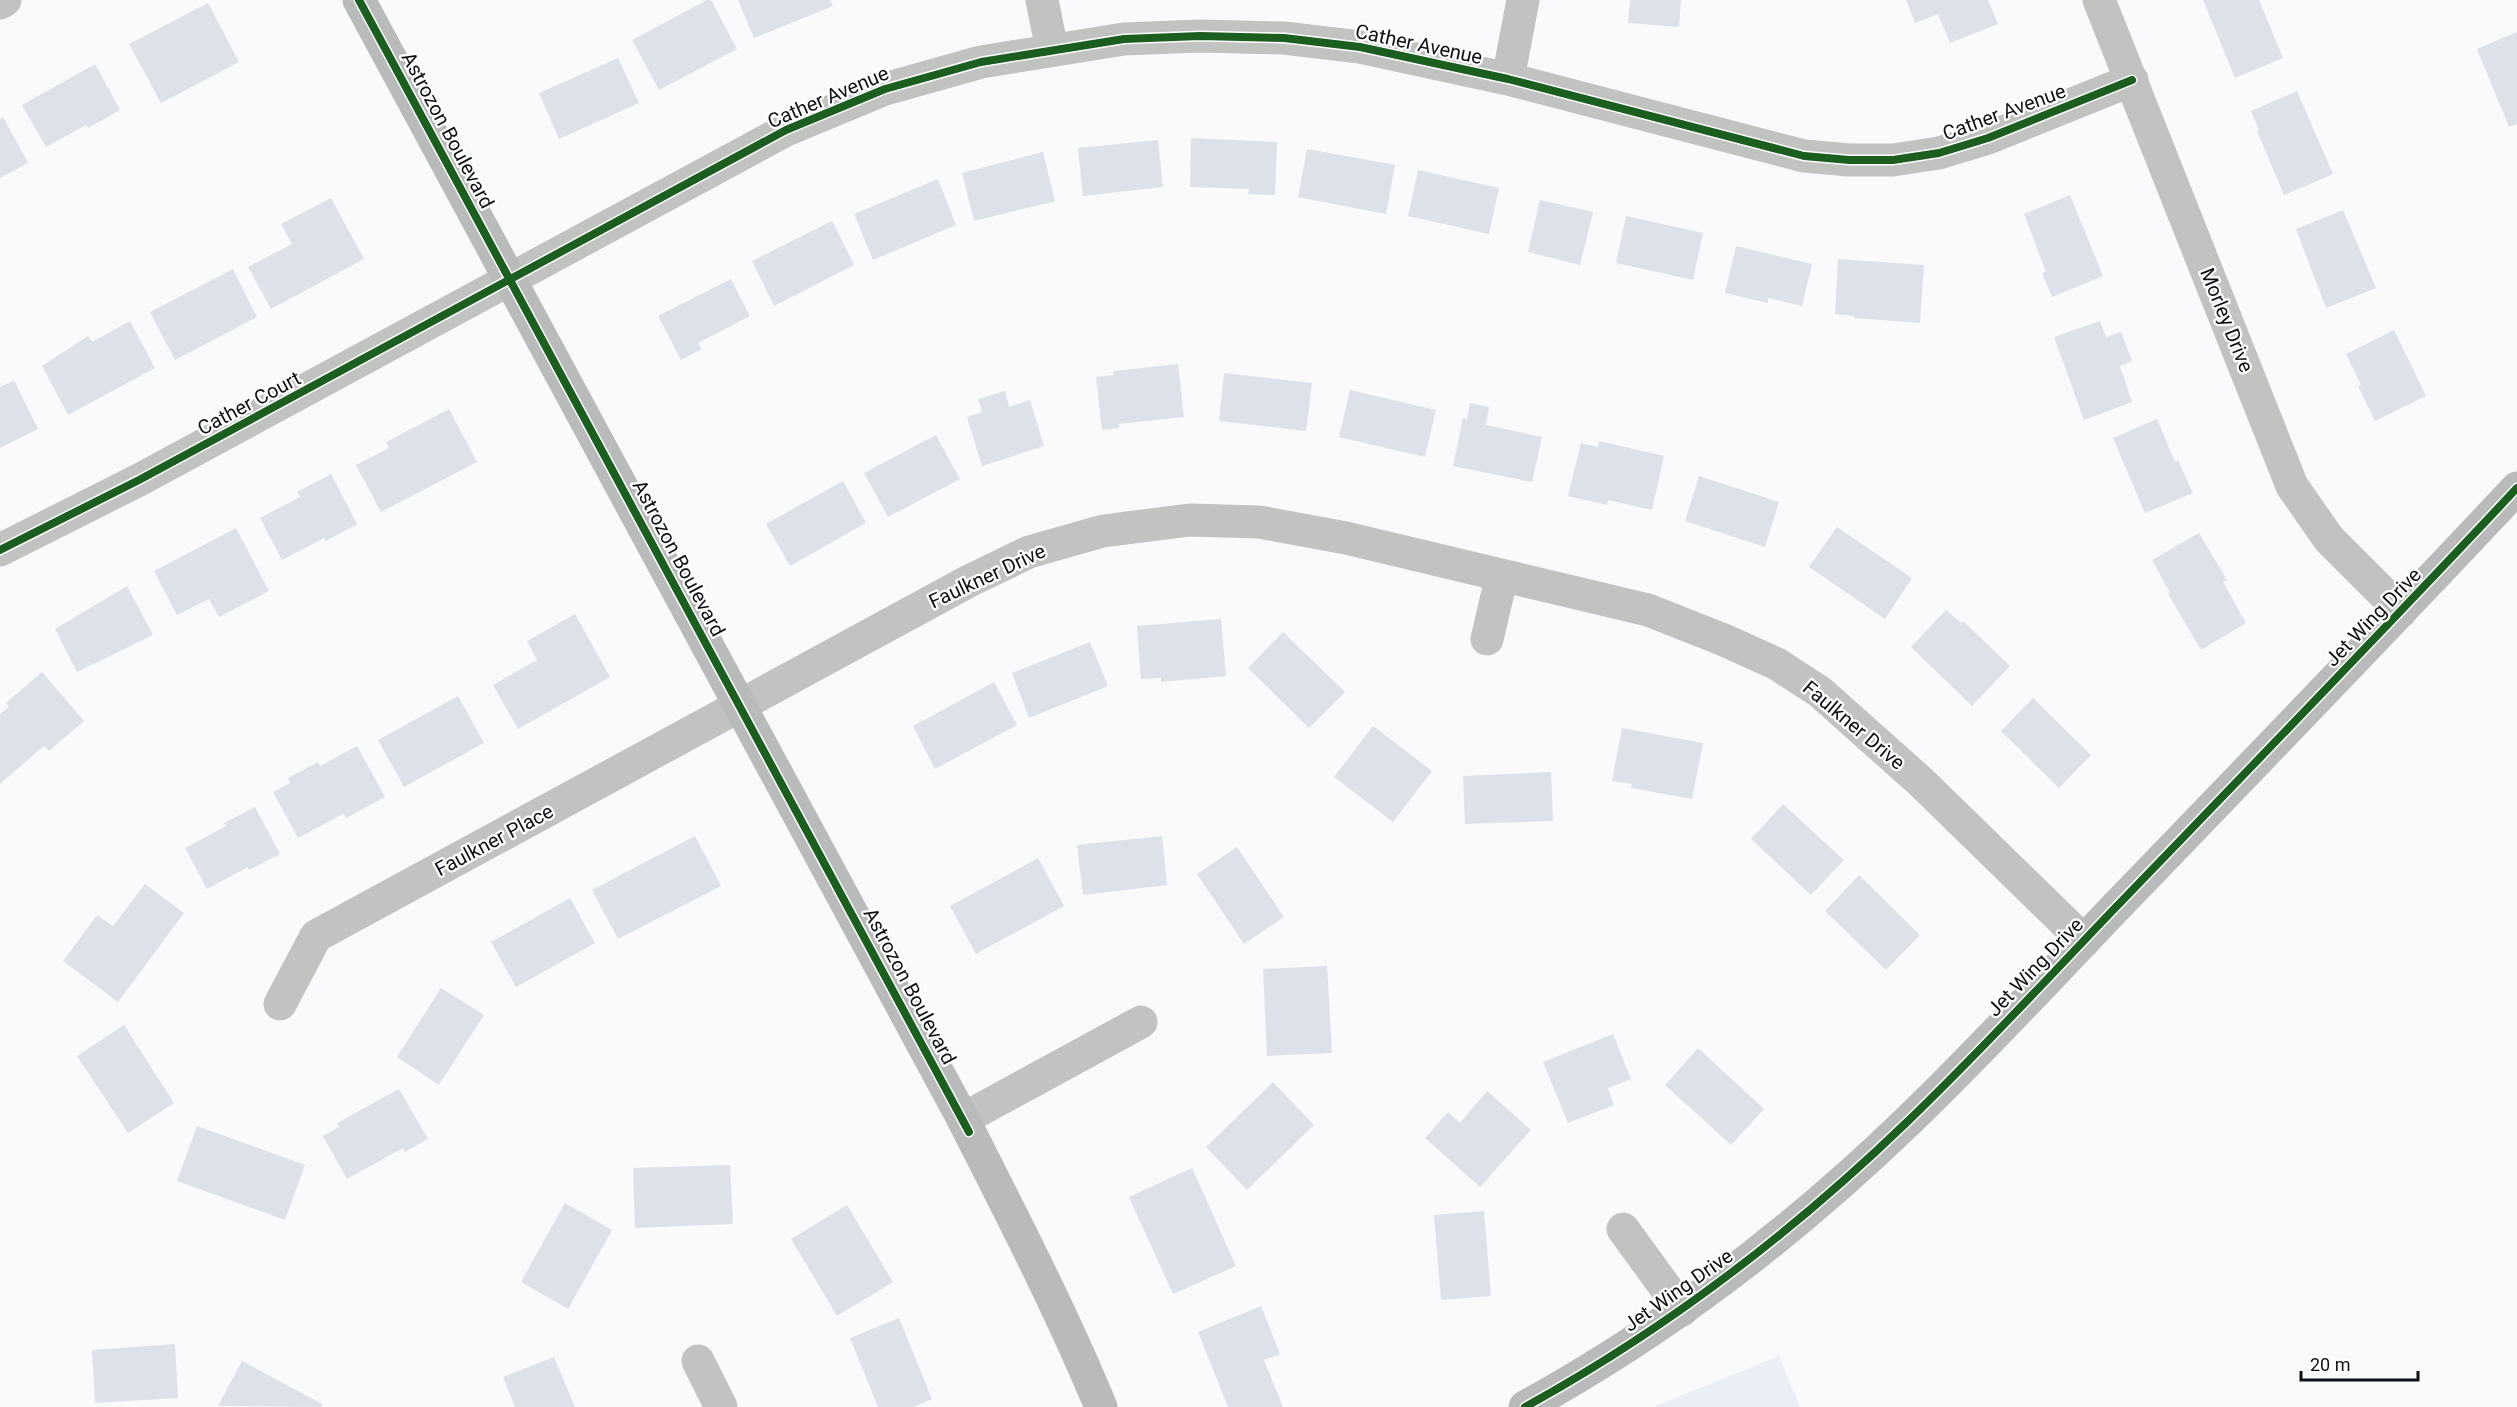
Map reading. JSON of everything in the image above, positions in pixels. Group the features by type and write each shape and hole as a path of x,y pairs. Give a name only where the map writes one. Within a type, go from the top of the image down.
{"main road":[{"name":"Astrozon Boulevard","path":"359,0 963,1119 1034,1258 1101,1407"},
{"name":"Jet Wing Drive","path":"1525,1407 1580,1377 1682,1310 1783,1233 1907,1123 2517,488"}],"street":[{"path":"0,3 5,0"},
{"path":"1042,0 1052,50"},
{"path":"1508,79 1523,0"},
{"name":"Morley Drive","path":"2099,0 2292,486 2328,539 2401,611"},
{"name":"Cather Avenue","path":"511,280 786,130 885,89 981,62 1124,39 1200,36 1284,38 1360,47 1508,79 1804,156 1849,160 1893,160 1939,153 1988,138 2132,80"},
{"name":"Cather Court","path":"0,550 139,480 511,280"},
{"name":"Faulkner Drive","path":"740,707 969,580 1029,552 1103,531 1190,520 1259,522 1346,538 1648,610 1777,664 1820,692 1921,782 2084,941"},
{"path":"1487,639 1503,575"},
{"name":"Faulkner Place","path":"280,1004 316,936 740,707"},
{"path":"963,1119 1141,1022"},
{"name":"Jet Wing Drive","path":"1623,1229 1682,1310"},
{"path":"698,1360 721,1407"}],"shaded area":[{"path":"1779,1356 1800,1407 1653,1407"}],"building":[{"path":"707,0 711,0 737,49 659,90 632,40"},
{"path":"738,0 830,0 833,6 754,38"},
{"path":"1630,0 1681,0 1679,27 1628,23"},
{"path":"1906,0 1988,0 1998,24 1950,43 1938,14 1915,23"},
{"path":"2203,0 2259,0 2283,58 2235,78"},
{"path":"208,3 239,62 161,103 129,44"},
{"path":"2517,32 2517,124 2509,127 2477,49"},
{"path":"618,58 639,103 559,139 539,93"},
{"path":"95,64 120,110 46,147 22,105"},
{"path":"2297,91 2333,174 2284,195 2251,111"},
{"path":"3,117 28,163 0,178 0,119"},
{"path":"1191,138 1277,142 1275,195 1248,194 1249,189 1190,187"},
{"path":"1158,140 1163,187 1083,196 1078,148"},
{"path":"1307,149 1395,165 1386,214 1298,197"},
{"path":"1043,152 1055,201 974,221 962,173"},
{"path":"1418,170 1499,188 1489,234 1408,216"},
{"path":"938,179 956,225 873,260 854,214"},
{"path":"2070,195 2103,276 2052,297 2042,273 2046,272 2024,214"},
{"path":"331,198 364,259 271,309 248,267 292,244 281,224"},
{"path":"1540,200 1593,212 1580,265 1528,252"},
{"path":"2343,210 2376,288 2326,308 2296,229"},
{"path":"1626,216 1703,233 1693,280 1616,263"},
{"path":"832,221 854,265 774,306 752,261"},
{"path":"1736,246 1812,264 1802,306 1768,298 1768,303 1725,293"},
{"path":"1838,259 1924,265 1920,323 1854,318 1854,316 1835,314"},
{"path":"233,269 257,317 175,360 150,312"},
{"path":"731,279 750,316 698,343 702,349 681,360 658,316"},
{"path":"130,321 155,368 68,415 42,366 88,336 92,342"},
{"path":"2100,321 2106,337 2121,332 2132,361 2120,366 2132,402 2084,420 2054,337"},
{"path":"2394,330 2426,396 2375,421 2346,354"},
{"path":"1178,364 1184,417 1119,424 1119,428 1102,430 1096,377 1114,375 1113,371"},
{"path":"1224,373 1312,383 1306,431 1219,421"},
{"path":"14,380 38,429 0,448 0,387"},
{"path":"1350,390 1436,410 1425,457 1339,437"},
{"path":"1005,391 1009,407 1030,400 1044,446 982,466 967,417 982,412 978,399"},
{"path":"1470,403 1489,407 1486,425 1542,437 1532,482 1453,466 1463,418 1467,419"},
{"path":"449,409 477,462 381,512 356,465 389,448 386,442"},
{"path":"2157,419 2175,462 2178,460 2193,493 2145,513 2113,438"},
{"path":"936,435 960,479 888,517 864,473"},
{"path":"1599,441 1664,456 1652,510 1608,500 1607,505 1568,496 1581,443 1598,447"},
{"path":"331,474 357,524 326,541 324,538 282,560 260,518 300,497 297,492"},
{"path":"1699,476 1779,502 1765,547 1685,521"},
{"path":"843,481 866,523 790,566 766,524"},
{"path":"1837,527 1912,578 1885,619 1809,567"},
{"path":"236,528 269,591 219,617 209,599 177,615 154,571"},
{"path":"2199,533 2227,580 2223,582 2246,623 2201,650 2168,594 2170,593 2152,560"},
{"path":"127,586 153,635 77,672 55,629"},
{"path":"1946,610 1961,623 1963,621 2010,666 1972,706 1911,647"},
{"path":"575,614 610,677 518,729 493,685 537,660 527,641"},
{"path":"1221,619 1226,676 1161,682 1161,678 1141,679 1137,626"},
{"path":"1283,632 1345,692 1309,728 1248,668"},
{"path":"1090,642 1108,686 1029,718 1012,673"},
{"path":"42,672 84,721 49,751 44,746 0,784 0,714 9,707 6,703"},
{"path":"994,682 1017,725 935,769 913,726"},
{"path":"458,696 484,743 404,787 378,740"},
{"path":"2033,698 2091,755 2059,788 2001,731"},
{"path":"1373,726 1432,771 1393,822 1334,777"},
{"path":"1622,728 1703,743 1692,799 1631,788 1632,784 1612,781"},
{"path":"357,746 385,797 346,818 343,814 298,838 273,792 290,783 288,778 318,762 320,766"},
{"path":"1551,772 1553,821 1465,824 1463,776"},
{"path":"1783,804 1844,860 1811,895 1751,839"},
{"path":"255,807 280,854 249,870 248,867 207,889 185,848 226,826 224,823"},
{"path":"695,836 721,886 618,939 592,890"},
{"path":"1162,836 1167,885 1083,895 1077,845"},
{"path":"1237,847 1284,917 1244,944 1197,874"},
{"path":"1038,858 1064,906 976,954 950,906"},
{"path":"1859,875 1920,935 1886,970 1825,911"},
{"path":"145,884 184,913 118,1002 63,961 97,915 113,926"},
{"path":"570,898 595,943 516,987 491,942"},
{"path":"1327,966 1332,1053 1267,1056 1263,969"},
{"path":"441,988 484,1015 439,1085 397,1057"},
{"path":"124,1025 174,1103 128,1133 77,1056"},
{"path":"1613,1034 1631,1079 1608,1088 1614,1105 1568,1123 1543,1062"},
{"path":"1698,1048 1764,1109 1731,1145 1665,1085"},
{"path":"1273,1082 1314,1125 1247,1190 1206,1147"},
{"path":"399,1089 428,1139 405,1152 403,1148 347,1179 323,1136 339,1127 337,1123"},
{"path":"1487,1091 1531,1130 1480,1187 1425,1138 1448,1112 1460,1123"},
{"path":"197,1126 305,1165 285,1220 177,1181"},
{"path":"730,1165 733,1224 635,1228 633,1168"},
{"path":"1192,1168 1236,1266 1173,1294 1129,1197"},
{"path":"565,1203 612,1230 568,1309 521,1282"},
{"path":"847,1205 893,1282 837,1316 791,1239"},
{"path":"1484,1211 1491,1296 1441,1300 1434,1215"},
{"path":"1261,1306 1280,1354 1264,1360 1283,1407 1228,1407 1198,1332"},
{"path":"899,1318 932,1399 913,1407 878,1407 850,1338"},
{"path":"175,1344 178,1398 95,1403 92,1350"},
{"path":"554,1357 575,1407 515,1407 503,1377"},
{"path":"242,1361 322,1404 321,1407 218,1406"}],"cycle path":[{"path":"359,0 969,1132"},
{"path":"0,550 139,480 786,130 885,89 981,62 1124,39 1200,36 1284,38 1360,47 1508,79 1804,156 1849,160 1893,160 1939,153 1988,138 2132,80"},
{"path":"1525,1407 1628,1346 1677,1312 1773,1241 1863,1163 1987,1043 2517,488"}]}
